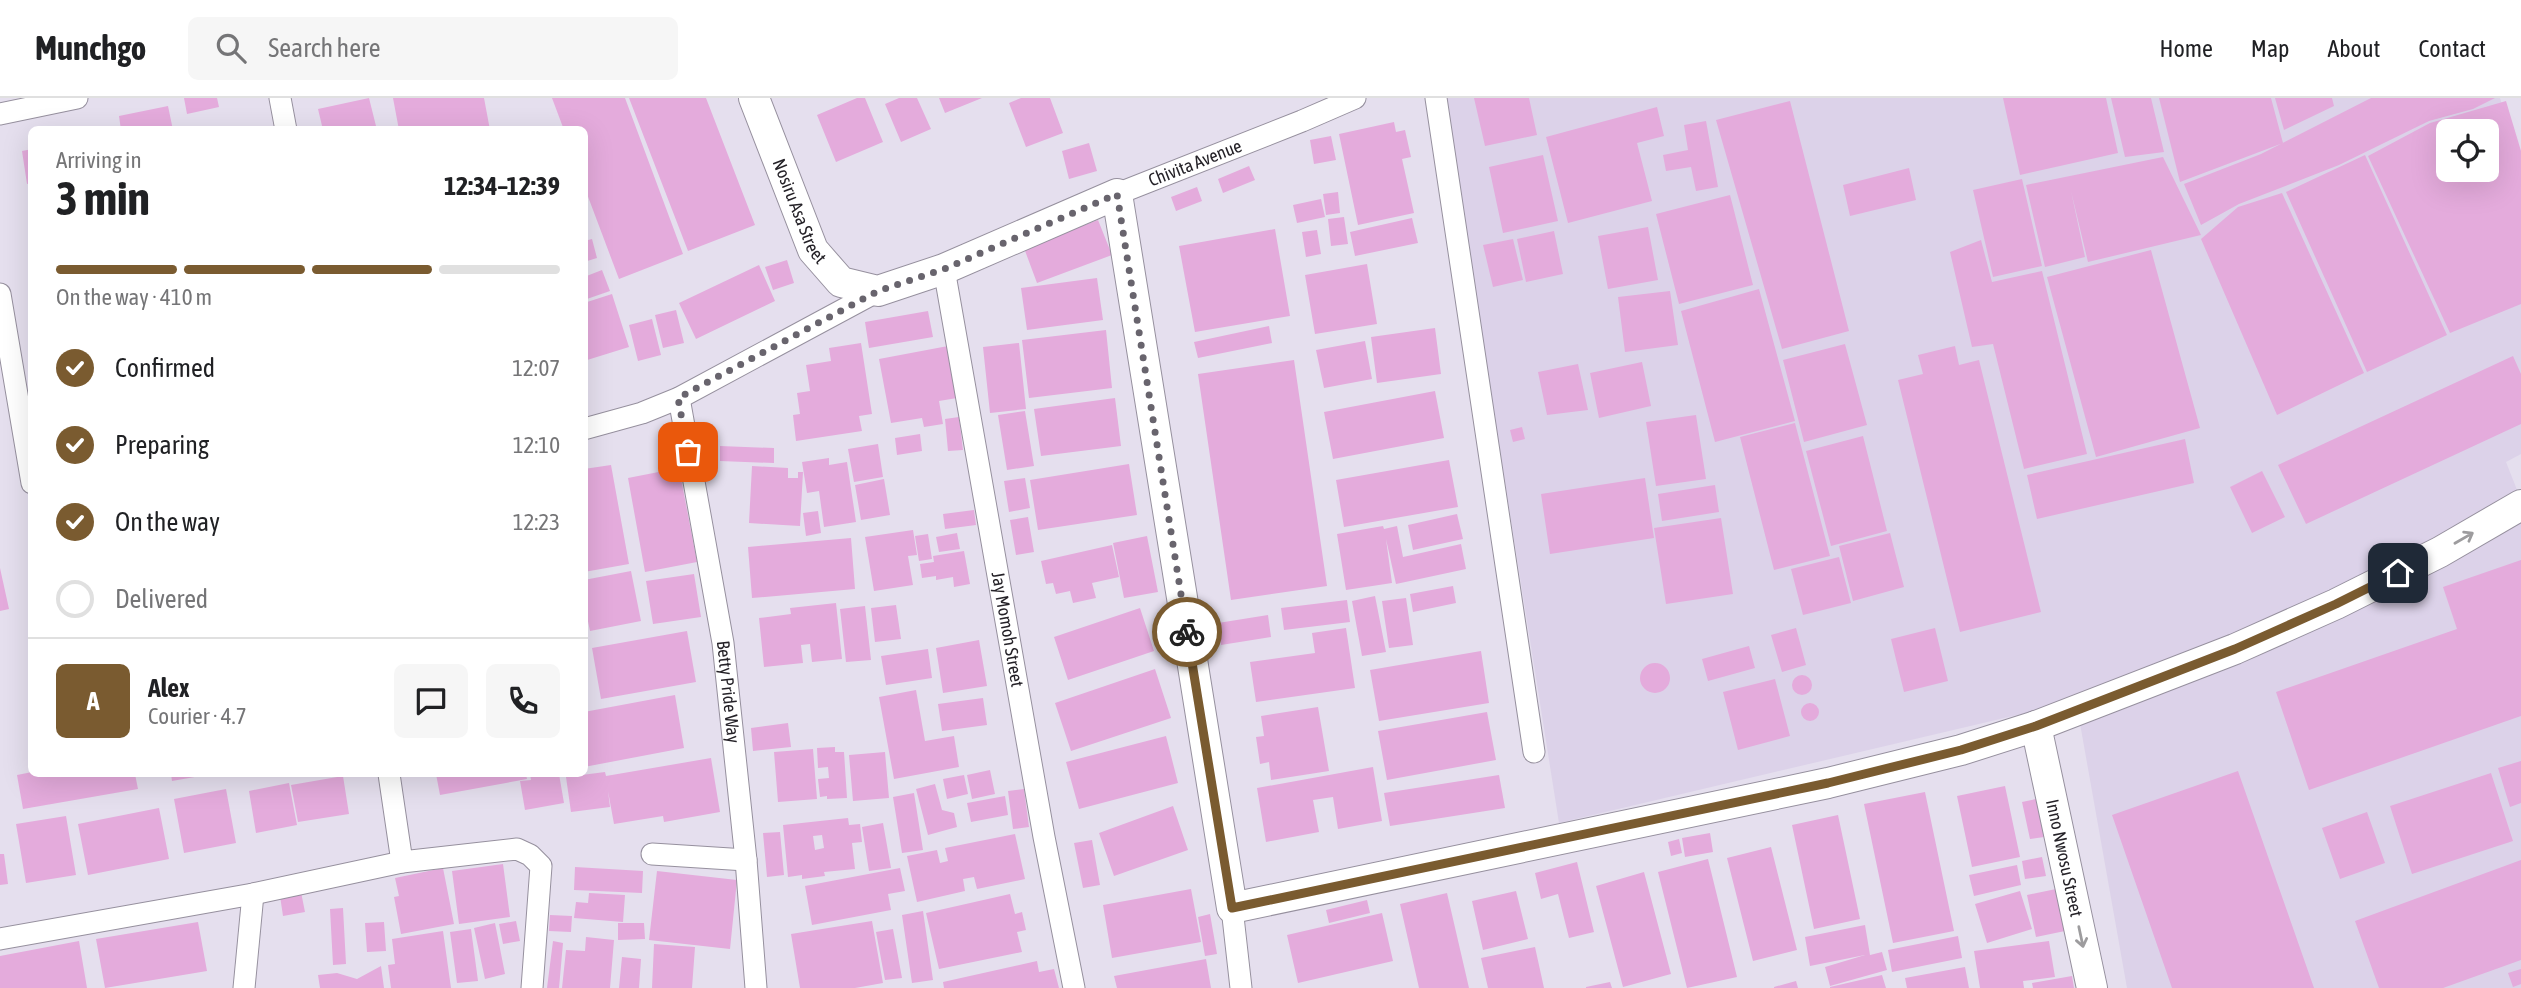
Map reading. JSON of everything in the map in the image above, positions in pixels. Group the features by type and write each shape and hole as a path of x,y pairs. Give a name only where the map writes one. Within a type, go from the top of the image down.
{"street":[{"path":"0,114 77,98"},
{"path":"280,98 285,126"},
{"name":"Nosiru Asa Street","path":"754,98 813,250 841,282 878,291"},
{"name":"Chivita Avenue","path":"878,291 944,269 1117,194 1355,98"},
{"path":"1436,98 1534,752"},
{"path":"1117,194 1232,908 1241,988"},
{"name":"Jay Momoh Street","path":"944,269 1041,823 1074,988"},
{"path":"588,428 642,413 678,398 878,291"},
{"path":"0,294 28,459"},
{"name":"Betty Pride Way","path":"678,398 723,643 747,860 756,988"},
{"path":"1232,908 1828,783 1961,750 2036,726 2235,649 2336,604 2440,552 2521,505"},
{"name":"Inno Nwosu Street","path":"2036,726 2092,988"},
{"path":"390,777 402,862"},
{"path":"0,939 253,894 402,862 517,849 530,855 541,866 532,988"},
{"path":"652,854 747,860"},
{"path":"244,988 253,894"}],"shaded area":[{"path":"1444,98 2500,98 2521,169 2521,454 2506,462 2521,500 2521,988 2127,988 2076,701 1559,823"}],"building":[{"path":"184,98 217,98 219,107 187,114"},
{"path":"369,98 376,126 322,126 318,109"},
{"path":"393,98 484,98 489,126 398,126"},
{"path":"552,98 625,98 683,254 619,279 588,197 588,126 562,126"},
{"path":"629,98 706,98 755,225 688,251"},
{"path":"857,98 865,98 883,142 836,162 817,115"},
{"path":"899,98 917,98 931,129 901,142 885,104"},
{"path":"939,98 982,98 945,113"},
{"path":"1021,98 1050,98 1063,133 1026,147 1009,103"},
{"path":"1474,98 1529,98 1537,135 1485,146"},
{"path":"2003,98 2106,98 2118,153 2020,175"},
{"path":"2111,98 2151,98 2164,152 2125,157"},
{"path":"2159,98 2271,98 2283,143 2180,182"},
{"path":"2275,98 2332,98 2334,106 2284,130"},
{"path":"2371,98 2495,98 2473,109 2429,121 2339,165 2239,204 2201,225 2184,184 2261,154"},
{"path":"1790,101 1849,331 1782,349 1716,120"},
{"path":"2506,101 2521,151 2521,304 2450,333 2368,156 2436,121 2436,182 2499,182 2499,119 2444,119"},
{"path":"168,106 172,126 120,126 119,116"},
{"path":"1657,107 1664,136 1637,143 1652,201 1568,223 1546,137"},
{"path":"1706,121 1718,187 1696,191 1691,167 1666,171 1663,155 1688,150 1684,125"},
{"path":"1394,122 1396,132 1405,130 1411,157 1402,159 1414,213 1358,225 1339,134"},
{"path":"1331,136 1336,160 1314,164 1310,140"},
{"path":"1089,143 1097,171 1069,179 1062,151"},
{"path":"28,150 27,184 22,151"},
{"path":"1543,155 1558,221 1503,233 1489,167"},
{"path":"2365,155 2447,335 2367,372 2286,192"},
{"path":"2163,157 2201,235 2088,262 2071,191 2085,257 2045,267 2026,185"},
{"path":"1249,166 1255,180 1223,193 1218,179"},
{"path":"1909,168 1916,200 1850,216 1843,185"},
{"path":"2022,179 2042,266 1993,277 1973,190"},
{"path":"1197,187 1202,201 1176,211 1171,197"},
{"path":"1338,192 1340,213 1326,215 1323,194"},
{"path":"2282,193 2364,373 2277,415 2201,239 2238,207"},
{"path":"1730,195 1753,285 1679,304 1656,214"},
{"path":"1321,199 1325,217 1297,223 1293,205"},
{"path":"1344,217 1348,244 1331,246 1328,219"},
{"path":"1412,218 1418,243 1355,256 1350,232"},
{"path":"1098,220 1112,255 1037,283 1024,248"},
{"path":"1648,227 1658,280 1608,289 1598,236"},
{"path":"1275,229 1290,316 1195,332 1179,246"},
{"path":"1317,230 1321,254 1306,257 1302,232"},
{"path":"1554,231 1563,274 1526,282 1517,239"},
{"path":"592,239 597,258 588,261 588,240"},
{"path":"1513,239 1523,280 1493,287 1483,245"},
{"path":"1981,240 1992,282 2042,271 2087,454 2024,469 1993,344 1972,347 1950,252"},
{"path":"2151,250 2200,428 2096,457 2047,277"},
{"path":"787,260 794,283 773,290 765,267"},
{"path":"1367,264 1377,324 1315,334 1305,275"},
{"path":"759,265 775,301 696,339 679,303"},
{"path":"602,270 610,291 588,299 588,275"},
{"path":"1097,278 1103,320 1027,330 1021,288"},
{"path":"1759,289 1795,421 1715,442 1681,311"},
{"path":"1670,291 1678,345 1625,352 1618,297"},
{"path":"612,294 629,347 588,360 588,302"},
{"path":"676,310 684,343 663,348 655,315"},
{"path":"928,311 933,337 869,348 865,322"},
{"path":"652,319 661,355 638,361 629,325"},
{"path":"1269,326 1272,343 1198,358 1194,342"},
{"path":"1435,328 1441,374 1377,383 1371,337"},
{"path":"1106,330 1112,388 1029,398 1022,340"},
{"path":"1365,341 1372,379 1324,388 1316,350"},
{"path":"861,343 872,414 859,416 862,431 796,441 793,415 800,414 797,393 810,391 806,365 831,361 829,348"},
{"path":"1019,343 1026,409 990,413 983,347"},
{"path":"1845,344 1867,425 1804,442 1783,360"},
{"path":"948,346 957,398 939,401 943,424 924,427 922,418 891,423 879,359"},
{"path":"1955,346 1959,365 1979,360 2041,612 1960,632 1898,380 1923,374 1918,355"},
{"path":"2513,356 2521,374 2521,424 2306,524 2278,465"},
{"path":"1294,360 1327,586 1231,600 1198,374"},
{"path":"1642,362 1651,406 1599,418 1590,373"},
{"path":"1578,364 1588,410 1547,415 1538,372"},
{"path":"1435,391 1444,438 1333,459 1324,412"},
{"path":"1115,398 1121,446 1041,456 1034,409"},
{"path":"1025,411 1034,466 1007,470 998,415"},
{"path":"1696,415 1706,479 1656,486 1646,422"},
{"path":"959,417 963,450 948,451 945,419"},
{"path":"1795,423 1830,556 1774,570 1740,437"},
{"path":"1522,427 1525,439 1513,442 1510,430"},
{"path":"920,434 922,451 897,455 895,438"},
{"path":"1863,436 1887,531 1831,546 1806,451"},
{"path":"2185,439 2194,483 2037,519 2027,475"},
{"path":"878,444 883,477 854,482 848,449"},
{"path":"720,446 774,448 774,463 720,461"},
{"path":"829,458 829,465 847,462 856,522 824,527 819,491 807,493 802,462"},
{"path":"1449,460 1458,507 1344,527 1336,480"},
{"path":"1129,464 1137,515 1038,530 1030,480"},
{"path":"611,465 629,564 588,571 588,468"},
{"path":"752,466 788,468 788,478 798,478 798,472 803,472 800,526 749,523"},
{"path":"679,468 697,562 645,572 628,478"},
{"path":"2262,471 2285,517 2252,533 2230,487"},
{"path":"1025,478 1030,508 1009,512 1004,481"},
{"path":"1645,478 1654,538 1550,554 1541,494"},
{"path":"884,479 890,515 861,520 855,485"},
{"path":"1715,485 1719,512 1662,521 1658,494"},
{"path":"974,510 976,525 945,529 943,514"},
{"path":"818,511 821,533 806,536 803,513"},
{"path":"1457,514 1463,539 1413,550 1408,525"},
{"path":"1028,517 1034,552 1016,555 1010,520"},
{"path":"1721,518 1733,594 1666,604 1654,528"},
{"path":"1383,526 1384,529 1397,526 1403,557 1461,544 1466,569 1396,584 1386,539 1392,583 1346,590 1337,534"},
{"path":"913,530 917,555 908,556 913,585 874,591 865,537"},
{"path":"957,533 960,549 939,552 936,537"},
{"path":"1890,533 1904,587 1853,601 1839,546"},
{"path":"928,534 932,559 919,561 915,536"},
{"path":"1147,536 1158,592 1124,598 1113,543"},
{"path":"851,538 855,589 752,598 748,547"},
{"path":"1112,545 1119,577 1092,583 1096,598 1073,603 1070,591 1056,594 1053,583 1046,584 1041,561"},
{"path":"964,551 970,584 954,587 953,577 936,580 936,576 922,578 920,564 934,562 933,556"},
{"path":"1839,557 1851,603 1803,615 1791,569"},
{"path":"2521,560 2521,716 2309,790 2276,692 2457,629 2443,587"},
{"path":"0,568 9,609 0,611"},
{"path":"631,571 641,621 590,631 588,579"},
{"path":"694,574 701,617 653,624 646,581"},
{"path":"1453,586 1456,603 1413,612 1410,594"},
{"path":"1375,596 1386,652 1362,656 1352,601"},
{"path":"1406,598 1413,645 1389,648 1382,601"},
{"path":"1347,600 1350,622 1284,630 1281,608"},
{"path":"836,603 842,659 812,662 810,644 801,645 803,663 764,667 759,618 791,614 790,608"},
{"path":"896,605 901,639 875,642 871,608"},
{"path":"865,606 871,660 846,662 840,609"},
{"path":"1140,608 1154,651 1068,680 1054,637"},
{"path":"1268,615 1271,637 1221,645 1218,623"},
{"path":"1346,628 1355,688 1256,702 1250,662 1315,653 1312,633"},
{"path":"1796,628 1806,665 1782,672 1771,635"},
{"path":"1935,628 1948,681 1904,692 1891,639"},
{"path":"687,631 696,682 601,699 592,648"},
{"path":"979,640 987,686 943,693 936,648"},
{"path":"1749,646 1755,668 1708,681 1702,659"},
{"path":"928,649 932,678 886,685 881,656"},
{"path":"1481,651 1489,703 1379,721 1370,670"},
{"path":"1655,663 1666,667 1670,678 1666,689 1655,693 1644,689 1640,678 1644,667"},
{"path":"1155,669 1171,718 1071,751 1055,703"},
{"path":"1798,675 1806,675 1812,685 1806,695 1798,695 1792,689 1792,681"},
{"path":"1775,679 1790,736 1738,750 1723,692"},
{"path":"916,690 925,741 954,736 959,767 894,779 879,697"},
{"path":"675,695 684,748 588,766 588,711"},
{"path":"983,698 987,725 942,731 938,704"},
{"path":"1810,703 1816,706 1819,712 1816,718 1810,721 1804,718 1801,712 1804,706"},
{"path":"1318,707 1329,771 1271,780 1269,762 1260,764 1256,737 1264,736 1261,716"},
{"path":"1487,712 1496,760 1387,780 1378,731"},
{"path":"788,723 791,747 753,751 751,728"},
{"path":"1166,736 1178,783 1079,809 1066,762"},
{"path":"835,747 835,752 844,752 847,798 827,799 827,796 820,797 818,779 829,778 828,767 818,768 817,748"},
{"path":"813,749 817,799 778,802 774,752"},
{"path":"885,752 889,798 853,801 849,755"},
{"path":"711,758 720,812 664,822 663,816 614,824 608,791 610,807 571,812 566,777 588,777 588,774 605,772 606,776"},
{"path":"2521,761 2521,803 2510,807 2498,768"},
{"path":"1373,767 1382,821 1338,829 1333,797 1313,800 1319,832 1266,842 1257,788"},
{"path":"990,770 995,794 972,799 967,775"},
{"path":"2238,771 2314,988 2172,988 2112,815"},
{"path":"28,773 28,777 136,777 138,789 23,809 17,775"},
{"path":"2491,773 2513,841 2412,874 2390,806"},
{"path":"964,775 968,794 947,799 943,779"},
{"path":"1499,775 1505,808 1390,826 1384,793"},
{"path":"171,777 195,777 172,781"},
{"path":"343,777 349,814 298,822 291,785"},
{"path":"437,777 527,779 440,795"},
{"path":"530,777 560,777 564,803 525,810 520,781 531,780"},
{"path":"289,783 297,825 256,833 249,791"},
{"path":"935,784 942,810 954,813 957,827 928,835 916,789"},
{"path":"2005,786 2020,857 1972,867 1957,796"},
{"path":"226,789 236,843 184,853 174,799"},
{"path":"1024,789 1029,827 1013,829 1008,791"},
{"path":"1925,792 1954,931 1893,943 1864,804"},
{"path":"914,793 923,850 902,853 893,797"},
{"path":"1005,796 1008,815 971,822 967,803"},
{"path":"2036,799 2044,837 2030,839 2022,802"},
{"path":"1173,806 1188,850 1114,876 1099,833"},
{"path":"159,808 169,859 88,875 78,824"},
{"path":"2367,812 2385,863 2340,879 2322,828"},
{"path":"1838,815 1860,919 1814,929 1792,825"},
{"path":"66,816 76,875 26,883 16,824"},
{"path":"848,818 849,825 860,824 862,842 852,843 855,869 824,872 825,876 802,879 802,875 788,877 783,825","holes":["822,835 824,848 815,850 813,836"]},
{"path":"883,823 891,868 869,871 862,827"},
{"path":"780,832 784,875 767,877 763,833"},
{"path":"1710,833 1713,852 1685,857 1682,838"},
{"path":"1015,834 1025,879 977,889 974,877 963,879 965,891 917,902 907,856 937,850 940,863 948,861 945,848"},
{"path":"1679,839 1682,853 1671,856 1668,842"},
{"path":"1092,840 1100,885 1083,888 1074,843"},
{"path":"1771,847 1797,950 1753,961 1727,858"},
{"path":"0,854 4,854 8,884 0,885"},
{"path":"2042,857 2046,876 2025,879 2022,861"},
{"path":"1708,859 1737,977 1687,988 1658,872"},
{"path":"2521,860 2521,960 2443,988 2379,988 2355,921"},
{"path":"1577,862 1594,932 1569,938 1558,894 1541,899 1535,873"},
{"path":"503,864 510,917 459,924 452,871"},
{"path":"2017,865 2021,885 1974,896 1969,875"},
{"path":"575,867 643,871 642,893 574,890"},
{"path":"443,868 454,924 401,934 394,897 399,896 395,878"},
{"path":"900,868 905,891 888,894 891,910 812,925 805,886"},
{"path":"657,871 737,880 730,949 649,940"},
{"path":"1644,872 1671,974 1623,987 1596,886"},
{"path":"1191,889 1201,942 1112,958 1103,905"},
{"path":"2056,889 2065,931 2036,937 2027,895"},
{"path":"1516,891 1528,939 1483,950 1472,901"},
{"path":"2020,891 2032,929 1987,943 1975,904"},
{"path":"301,892 305,912 283,916 280,896"},
{"path":"589,893 625,895 623,922 574,918 576,902 588,903"},
{"path":"1447,893 1469,988 1419,988 1400,904"},
{"path":"1010,894 1015,914 1022,912 1026,930 1017,932 1022,952 939,969 926,913"},
{"path":"1367,900 1370,913 1329,923 1326,910"},
{"path":"343,908 346,964 333,965 330,909"},
{"path":"923,911 933,980 912,983 902,915"},
{"path":"1382,913 1393,961 1298,983 1287,935"},
{"path":"1210,914 1217,954 1205,956 1198,917"},
{"path":"550,915 572,916 571,932 549,931"},
{"path":"516,921 520,941 503,944 499,924"},
{"path":"872,921 883,983 855,988 800,988 791,934"},
{"path":"198,922 207,971 105,988 96,939"},
{"path":"384,922 386,951 367,952 365,923"},
{"path":"495,923 505,974 485,979 474,928"},
{"path":"618,923 644,923 645,939 618,940"},
{"path":"1865,925 1870,955 1882,952 1887,970 1830,986 1825,967 1865,955 1810,966 1805,937"},
{"path":"471,929 478,981 457,983 450,932"},
{"path":"893,929 902,978 885,980 876,932"},
{"path":"443,931 451,988 391,988 388,965 395,964 392,939"},
{"path":"1958,936 1962,958 1892,972 1888,950"},
{"path":"586,937 614,940 610,988 562,988 566,950 585,951"},
{"path":"79,941 87,988 0,988 0,956"},
{"path":"553,941 563,943 559,988 547,988"},
{"path":"2049,941 2055,977 2023,981 2024,988 1980,988 1974,951"},
{"path":"654,944 695,947 692,988 652,988"},
{"path":"1535,947 1544,988 1488,988 1481,958"},
{"path":"622,957 641,959 639,988 619,988"},
{"path":"1206,959 1211,988 1117,988 1114,976"},
{"path":"1037,961 1039,972 1054,969 1059,988 944,988 943,982"},
{"path":"381,966 384,988 320,988 318,975 337,973 357,979"},
{"path":"1965,967 1969,988 1907,988 1905,978"},
{"path":"2521,969 2521,984 2513,987 2508,973"},
{"path":"1882,975 1886,988 1830,988 1830,987"},
{"path":"2072,976 2074,988 2033,988 2032,983"},
{"path":"1796,981 1798,988 1774,988 1774,987"},
{"path":"1610,982 1612,988 1586,988 1586,987"}],"way so far":[{"path":"688,452 678,398 878,291 944,269 1117,194 1187,632"}],"route":[{"path":"1187,632 1232,908 1828,783 1961,750 2036,726 2235,649 2398,573"}]}
